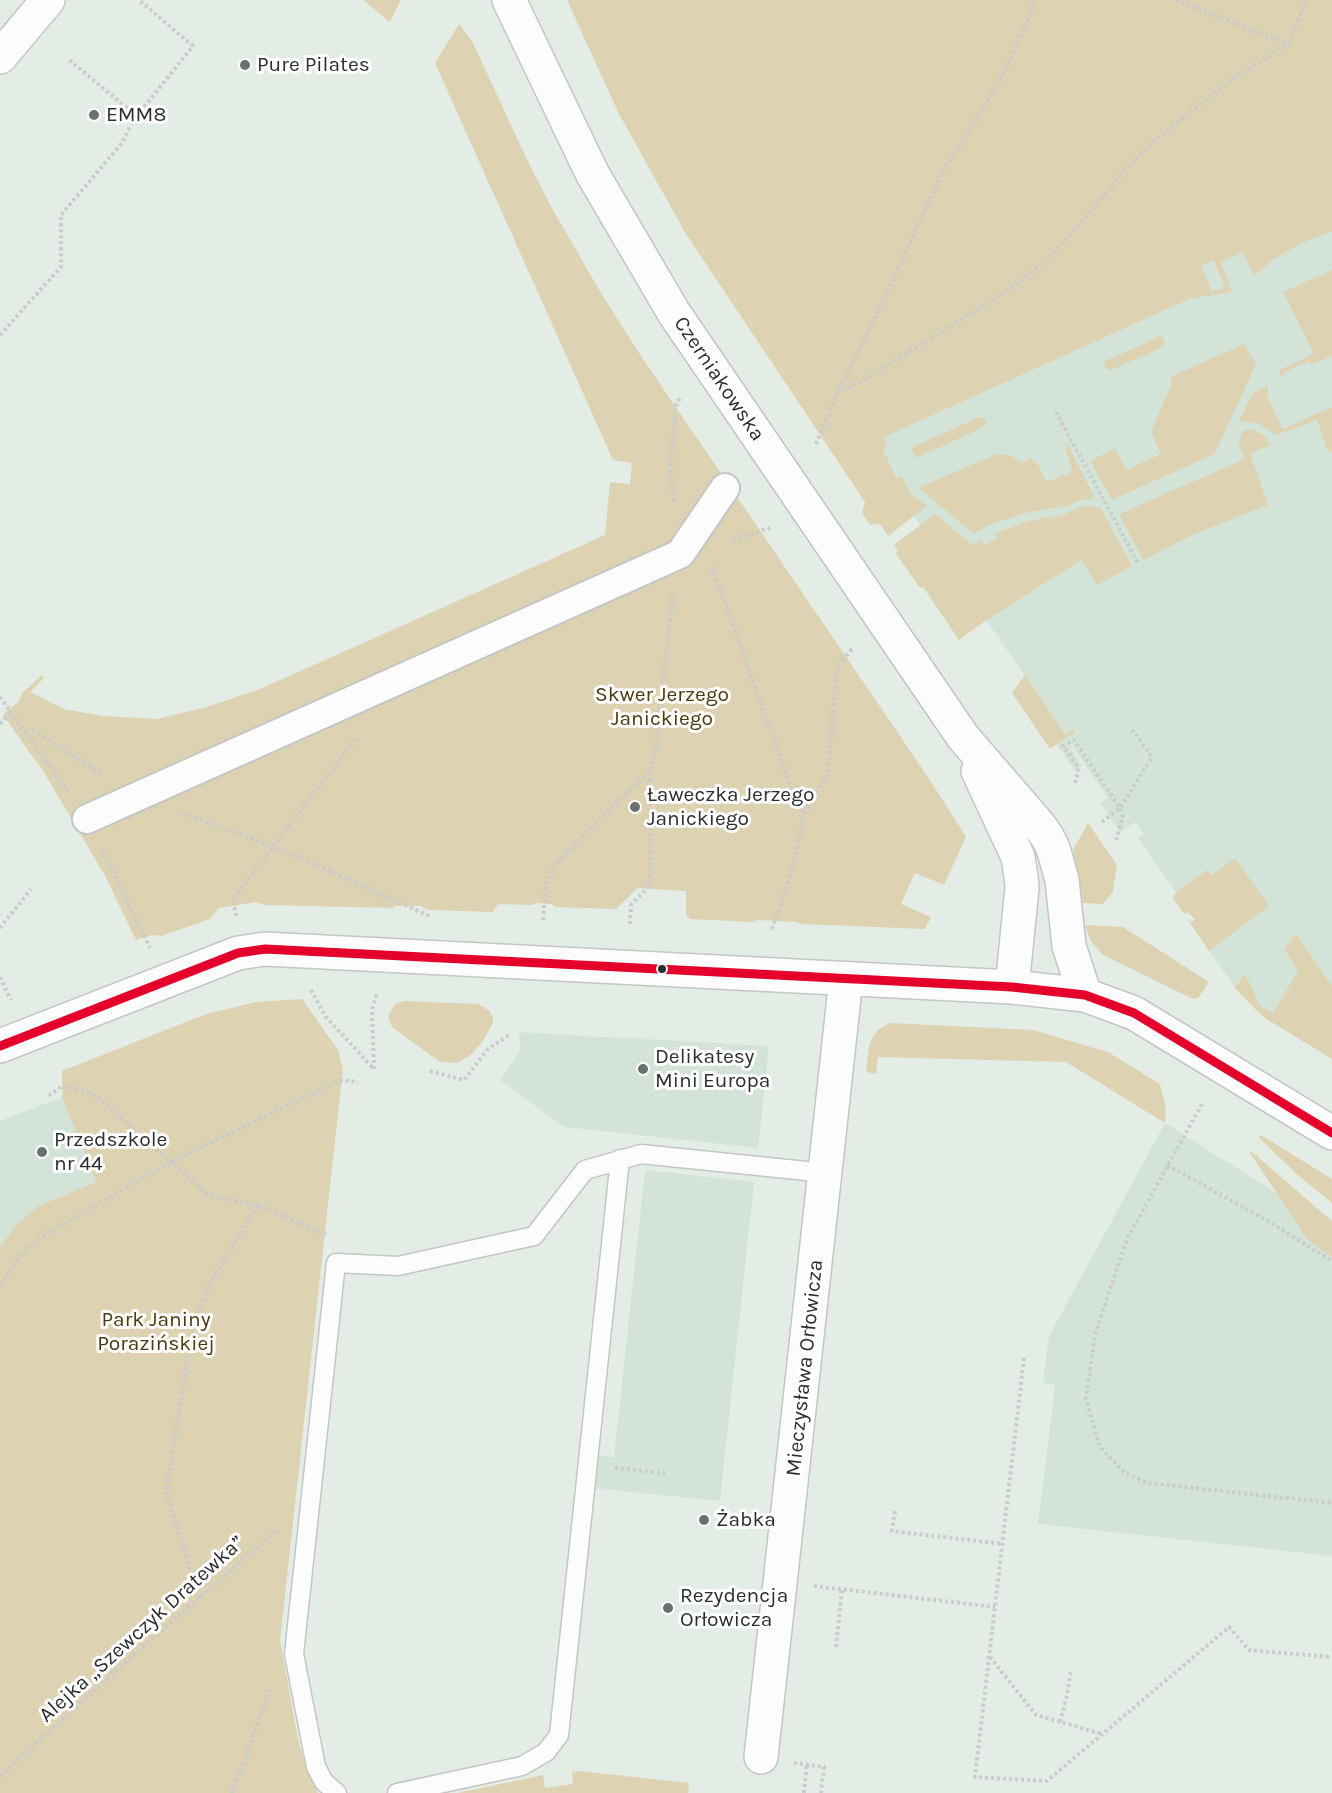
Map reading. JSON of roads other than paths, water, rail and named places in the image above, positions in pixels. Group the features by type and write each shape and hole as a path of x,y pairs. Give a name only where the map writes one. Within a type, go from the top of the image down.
{"street":[{"path":"0,57 48,0"},
{"name":"Czerniakowska","path":"509,0 592,173 674,313 963,737 1039,825 1053,848 1062,880 1070,946 1084,995"},
{"path":"87,819 680,554 725,488"},
{"name":"Czerniakowska","path":"963,737 1018,857 1022,888 1012,987"},
{"path":"0,1046 238,953 265,949 1012,987 1084,995 1114,1005 1149,1021 1332,1133"},
{"name":"Mieczysława Orłowicza","path":"776,1760 826,1173 846,979"}],"lane":[{"path":"338,1793 324,1782 316,1767 294,1653 336,1263 398,1266 534,1236 585,1170 641,1154 826,1173"},
{"path":"397,1793 522,1766 546,1752 559,1735 620,1160"}],"place":[{"name":"Pure Pilates","path":"245,65"},
{"name":"EMM8","path":"94,115"},
{"name":"Ławeczka Jerzego Janickiego","path":"635,807"},
{"name":"Delikatesy Mini Europa","path":"643,1069"},
{"name":"Przedszkole nr 44","path":"42,1152"},
{"name":"Żabka","path":"704,1520"},
{"name":"Rezydencja Orłowicza","path":"668,1608"}],"park label":[{"name":"Skwer Jerzego Janickiego","path":"662,707"},
{"name":"Park Janiny Porazińskiej","path":"156,1332"}]}
